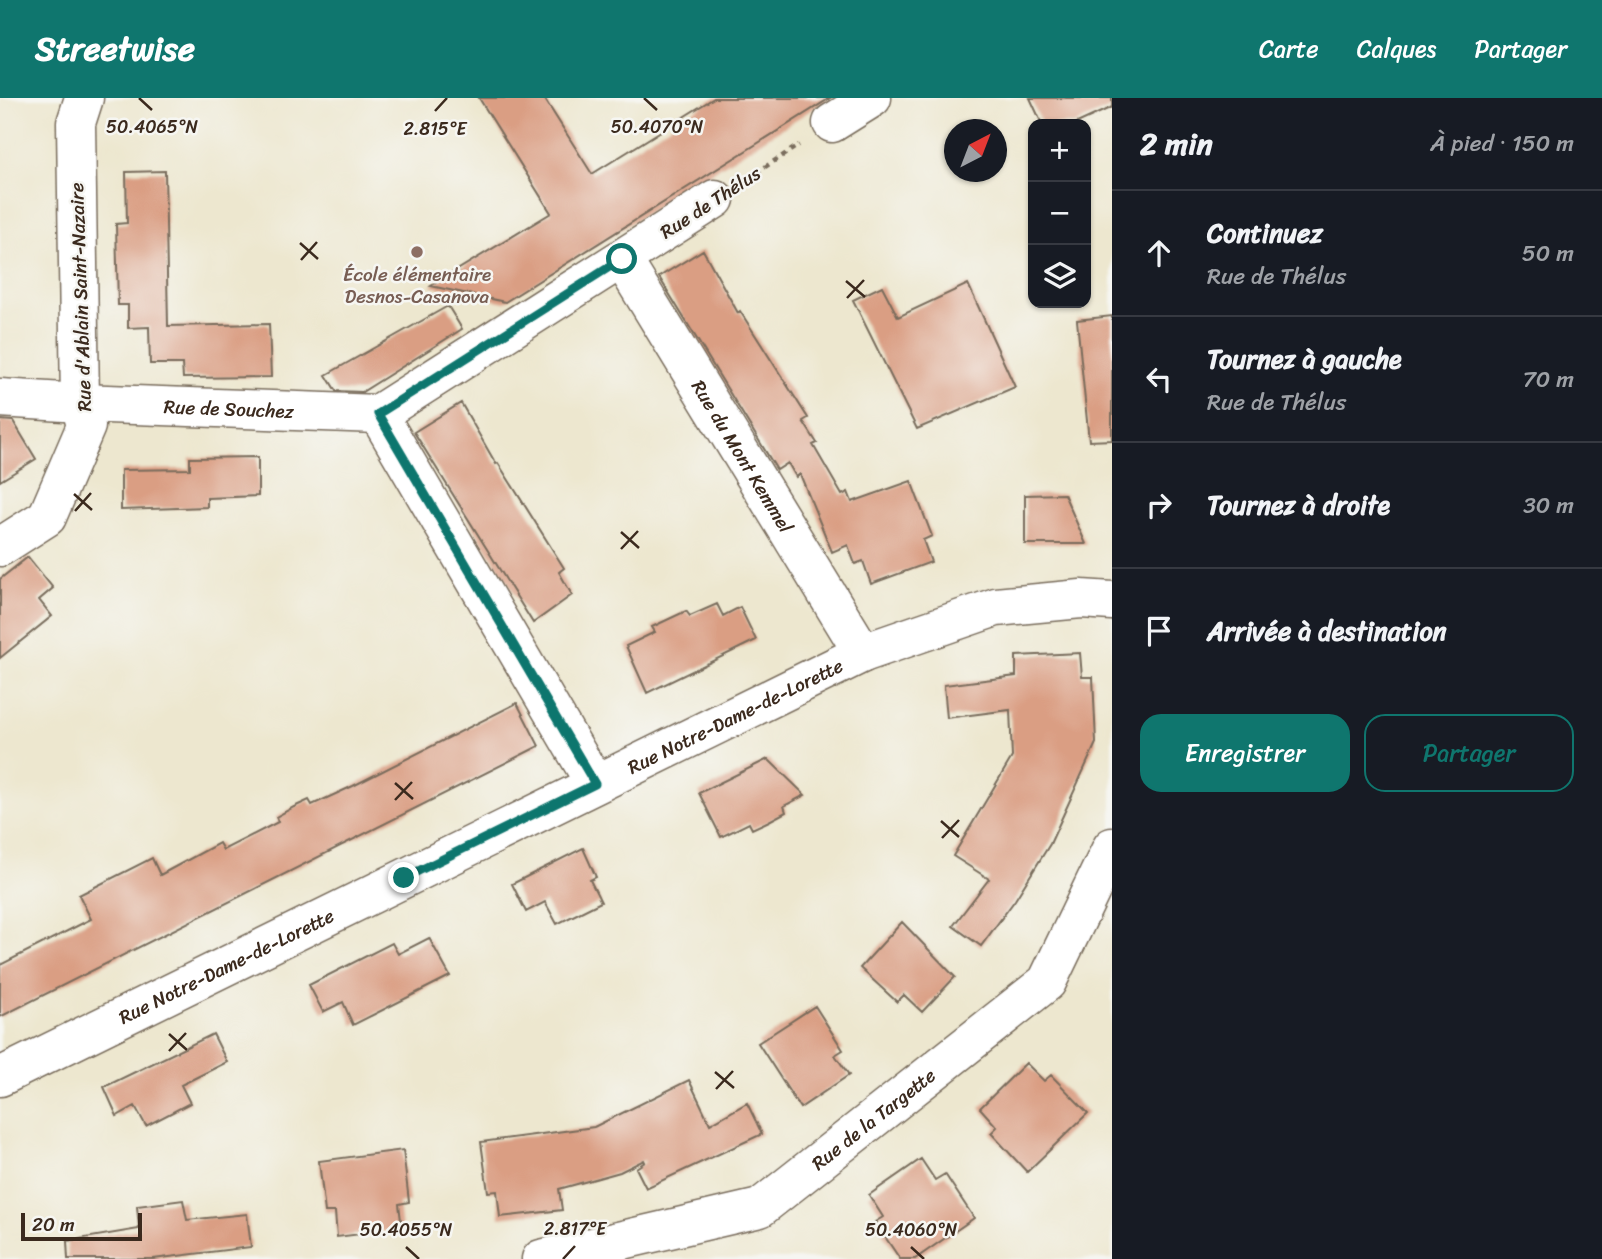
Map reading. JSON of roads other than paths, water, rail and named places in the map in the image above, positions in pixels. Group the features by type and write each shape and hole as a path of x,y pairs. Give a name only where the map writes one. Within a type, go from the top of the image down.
{"street":[{"name":"Rue d'Ablain Saint-Nazaire","path":"0,547 47,517 86,426 80,403 76,123 84,98"},
{"path":"832,123 872,98"},
{"name":"Rue de Thélus","path":"378,414 715,200"},
{"name":"Rue du Mont Kemmel","path":"622,259 863,653"},
{"name":"Rue de Souchez","path":"0,398 378,414"},
{"path":"378,414 595,784"},
{"name":"Rue Notre-Dame-de-Lorette","path":"0,1077 863,653 996,607 1082,599 1112,601"},
{"name":"Rue de la Targette","path":"541,1259 760,1208 1047,982 1112,847"}],"place":[{"name":"École élémentaire Desnos-Casanova","path":"417,252"}]}
